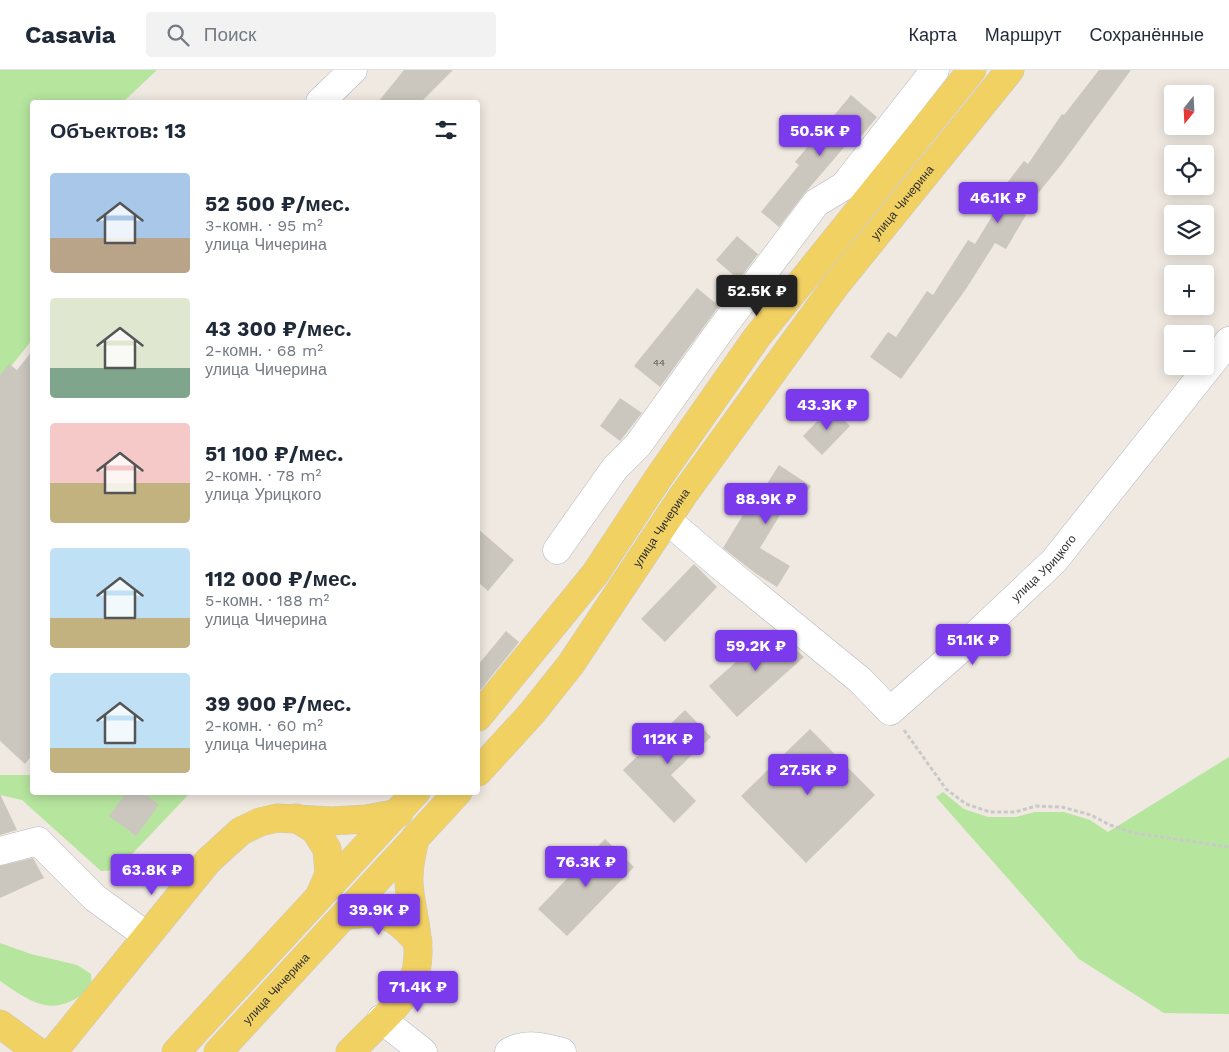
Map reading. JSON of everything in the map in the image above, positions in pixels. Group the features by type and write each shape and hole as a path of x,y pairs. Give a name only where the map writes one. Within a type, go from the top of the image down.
{"main road":[{"path":"480,715 595,574 664,470 757,337 972,70"},
{"name":"улица Чичерина","path":"480,770 532,714 571,664 667,520 835,286 1010,70"},
{"name":"улица Чичерина","path":"218,1052 455,795"},
{"path":"53,1052 208,861 241,831 260,822 277,818 366,819 407,803"},
{"path":"181,1046 407,803"},
{"path":"296,818 315,830 327,850 330,874 318,898"},
{"path":"350,1052 400,1001 411,984 417,964 418,942 409,882 410,863 416,838"},
{"path":"344,916 367,912 389,916 405,927 418,942"},
{"path":"0,1024 38,1052"}],"street":[{"path":"322,100 352,70"},
{"path":"557,550 615,468 638,446 719,332 816,203 844,186 935,70"},
{"name":"улица Урицкого","path":"890,711 965,645 1054,561 1229,341"},
{"path":"667,520 860,680 890,711"},
{"path":"0,851 38,841 95,898 146,936"},
{"path":"382,1019 423,1052"},
{"path":"510,1052 515,1048 536,1046 562,1052"}],"path":[{"path":"890,711 946,789 966,804 990,812 1015,812 1036,806 1062,807 1092,815 1110,825 1134,834 1229,847"}],"green space":[{"path":"0,70 157,70 125,100 30,100 30,342 0,380"},
{"path":"1229,757 1229,1014 1164,1013 1079,959 936,797 943,792 964,809 988,817 1016,817 1035,812 1064,812 1090,820 1108,832"},
{"path":"0,775 30,775 30,795 188,795 117,870 101,871 22,800 0,795"},
{"path":"0,943 31,954 77,965 91,974 92,987 67,1003 56,1005 45,1005 24,997 0,981"}],"building":[{"path":"404,70 453,70 423,100 380,100"},
{"path":"1099,70 1131,70 1061,165 1022,213 1026,215 1006,249 995,243 966,289 901,379 870,357 888,332 896,337 927,291 933,295 968,240 975,244 1011,185 1007,183 1024,161 1028,164 1062,114 1064,115"},
{"path":"851,95 877,117 858,140 853,137 804,194 779,227 761,212 799,165 795,162"},
{"path":"737,236 758,254 739,280 716,260"},
{"path":"697,288 719,306 660,387 634,366"},
{"path":"30,354 30,758 25,764 0,741 0,375 9,364 17,370"},
{"path":"620,398 642,413 620,441 600,426"},
{"path":"831,407 850,426 822,455 803,436"},
{"path":"779,465 811,486 791,515 783,510 760,548 790,566 777,587 755,573 723,548 749,505 752,507"},
{"path":"480,531 514,560 488,591 480,584"},
{"path":"694,564 717,587 665,642 641,619"},
{"path":"773,629 804,657 737,717 709,686"},
{"path":"506,631 519,642 480,691 480,663"},
{"path":"685,710 711,737 671,775 696,801 674,823 623,770"},
{"path":"810,729 875,795 806,863 741,796"},
{"path":"0,794 17,830 0,835"},
{"path":"125,795 147,795 159,805 136,836 109,816"},
{"path":"605,839 634,867 567,936 538,909"},
{"path":"33,858 44,878 0,898 0,866"}]}
